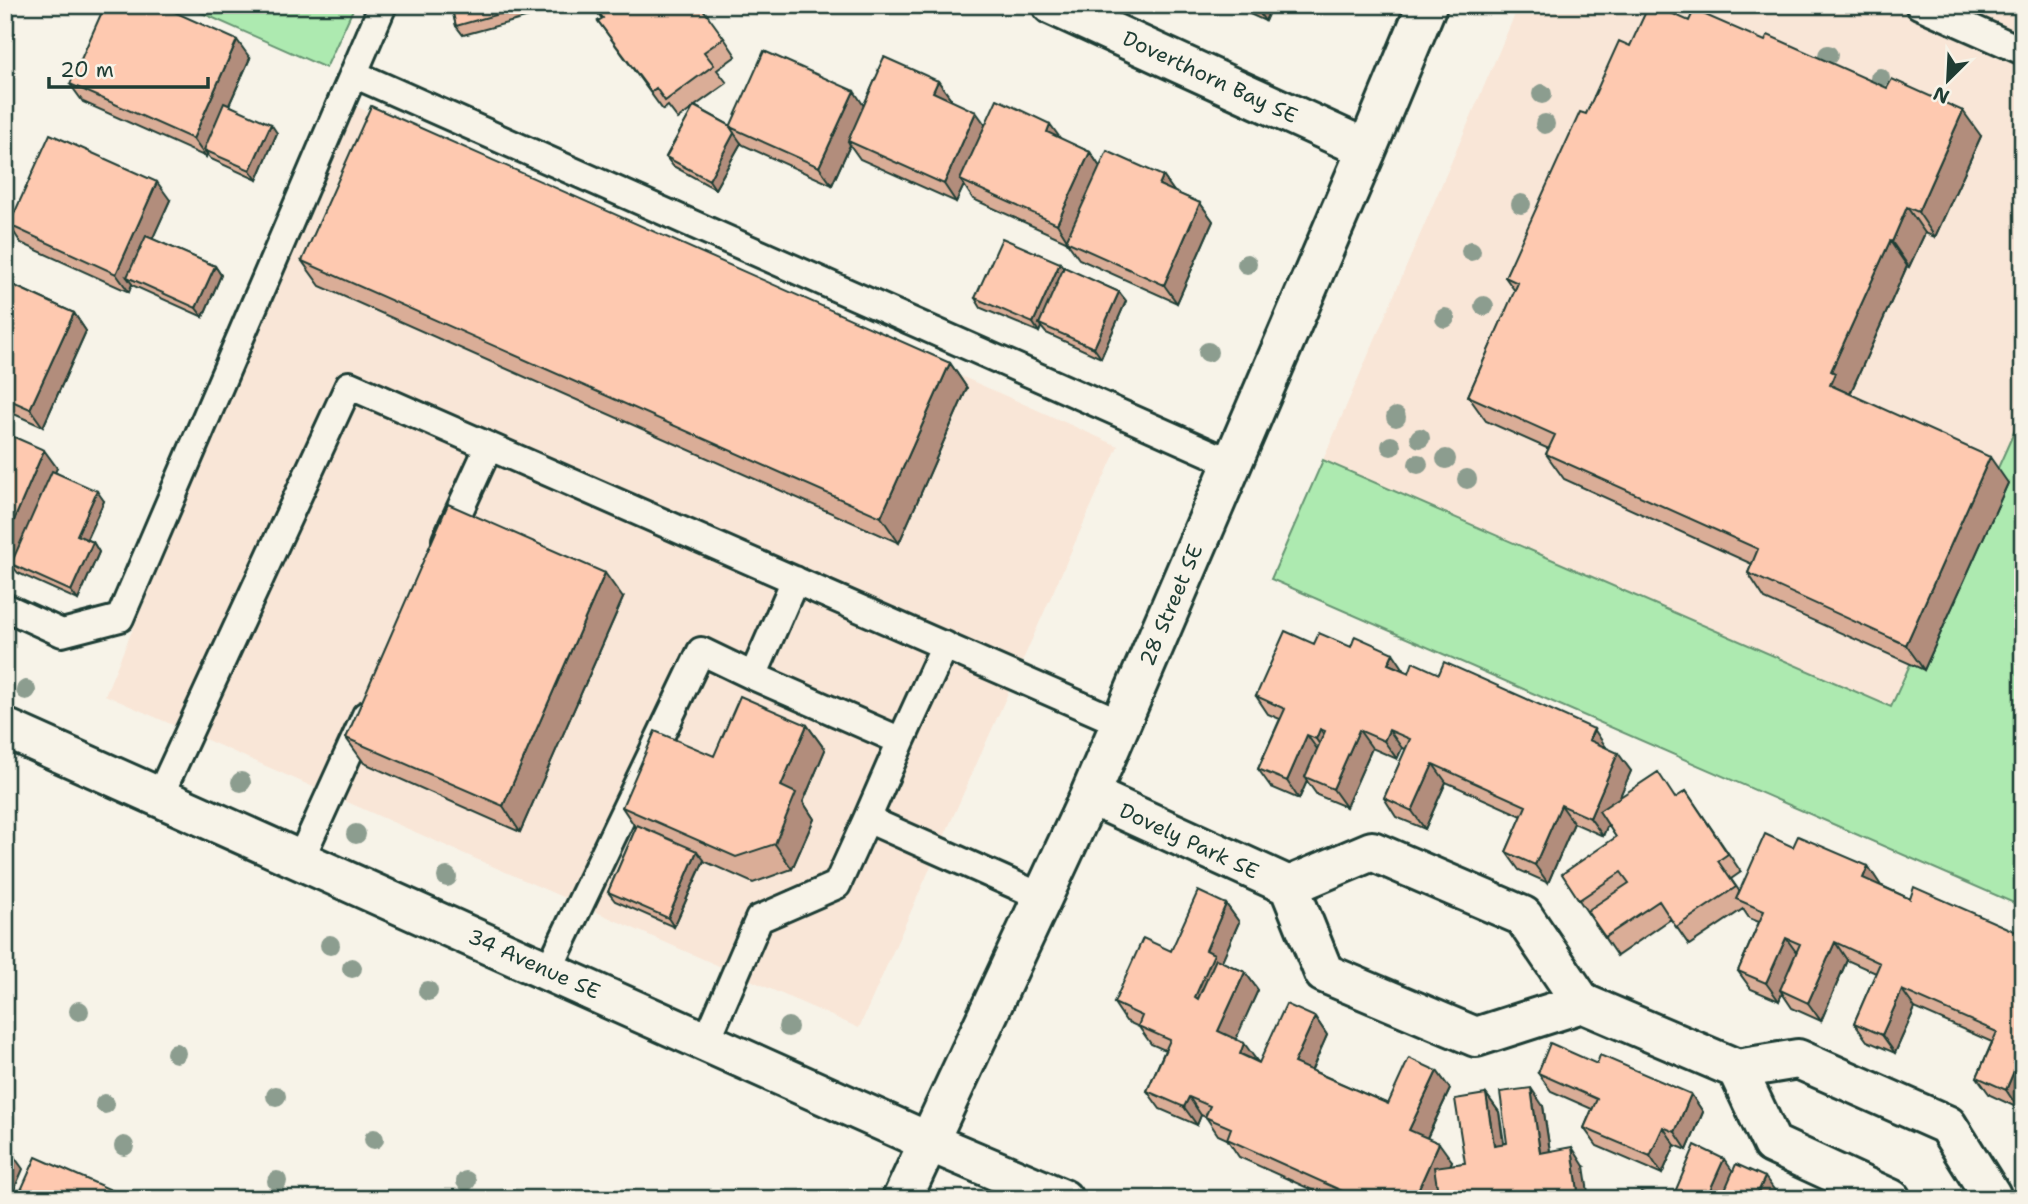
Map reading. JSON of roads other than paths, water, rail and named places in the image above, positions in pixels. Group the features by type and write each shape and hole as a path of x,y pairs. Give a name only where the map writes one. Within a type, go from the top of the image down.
{"street":[{"name":"Doverthorn Bay SE","path":"1052,5 1367,149"},
{"name":"28 Street SE","path":"902,1199 1090,795 1427,5"},
{"name":"34 Avenue SE","path":"5,728 929,1142 1063,1199"},
{"name":"Dovely Park SE","path":"1090,795 1289,886"},
{"path":"1582,1003 1476,1037 1324,973 1289,886 1372,851 1523,916 1582,1003 1737,1069 1798,1059 1947,1125 1986,1198"},
{"path":"1737,1069 1772,1144 1891,1199"}],"lane":[{"path":"5,607 62,633 120,618 383,5"},
{"path":"1919,5 2023,51"},
{"path":"354,74 1233,463"},
{"path":"159,797 349,385 1121,723"},
{"path":"438,559 489,446"},
{"path":"753,676 795,580"},
{"path":"706,1042 759,919 837,885 945,645"},
{"path":"548,971 701,652 901,741"},
{"path":"300,860 375,696"},
{"path":"867,819 1042,897"}]}
